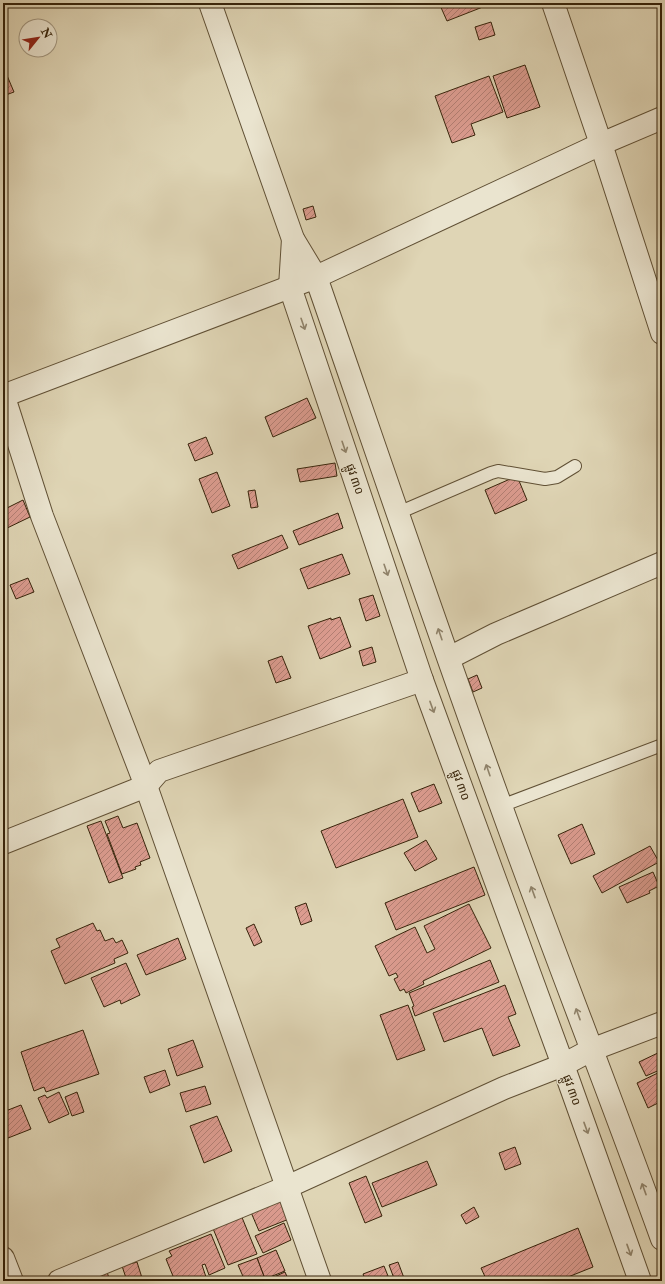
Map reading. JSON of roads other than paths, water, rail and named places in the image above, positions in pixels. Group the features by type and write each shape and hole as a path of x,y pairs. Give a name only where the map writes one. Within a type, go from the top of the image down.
{"street":[{"path":"210,3 293,239 316,277 501,806 662,1239"},
{"path":"552,3 601,144 662,334"},
{"path":"320,1281 146,786 42,516 3,395 316,277 601,144 662,118"},
{"path":"290,287 293,239"},
{"name":"ផ្លូវ ៣០","path":"290,287 422,680 563,1065 640,1281"},
{"path":"449,658 496,634 662,564"},
{"path":"3,843 146,786 159,771 422,680"},
{"path":"59,1281 287,1187 504,1088 563,1065 591,1050 662,1023"},
{"path":"3,1258 12,1281"}],"lane":[{"path":"398,513 491,473 510,473 545,480 557,477 574,466"},
{"path":"501,806 662,746"}]}
